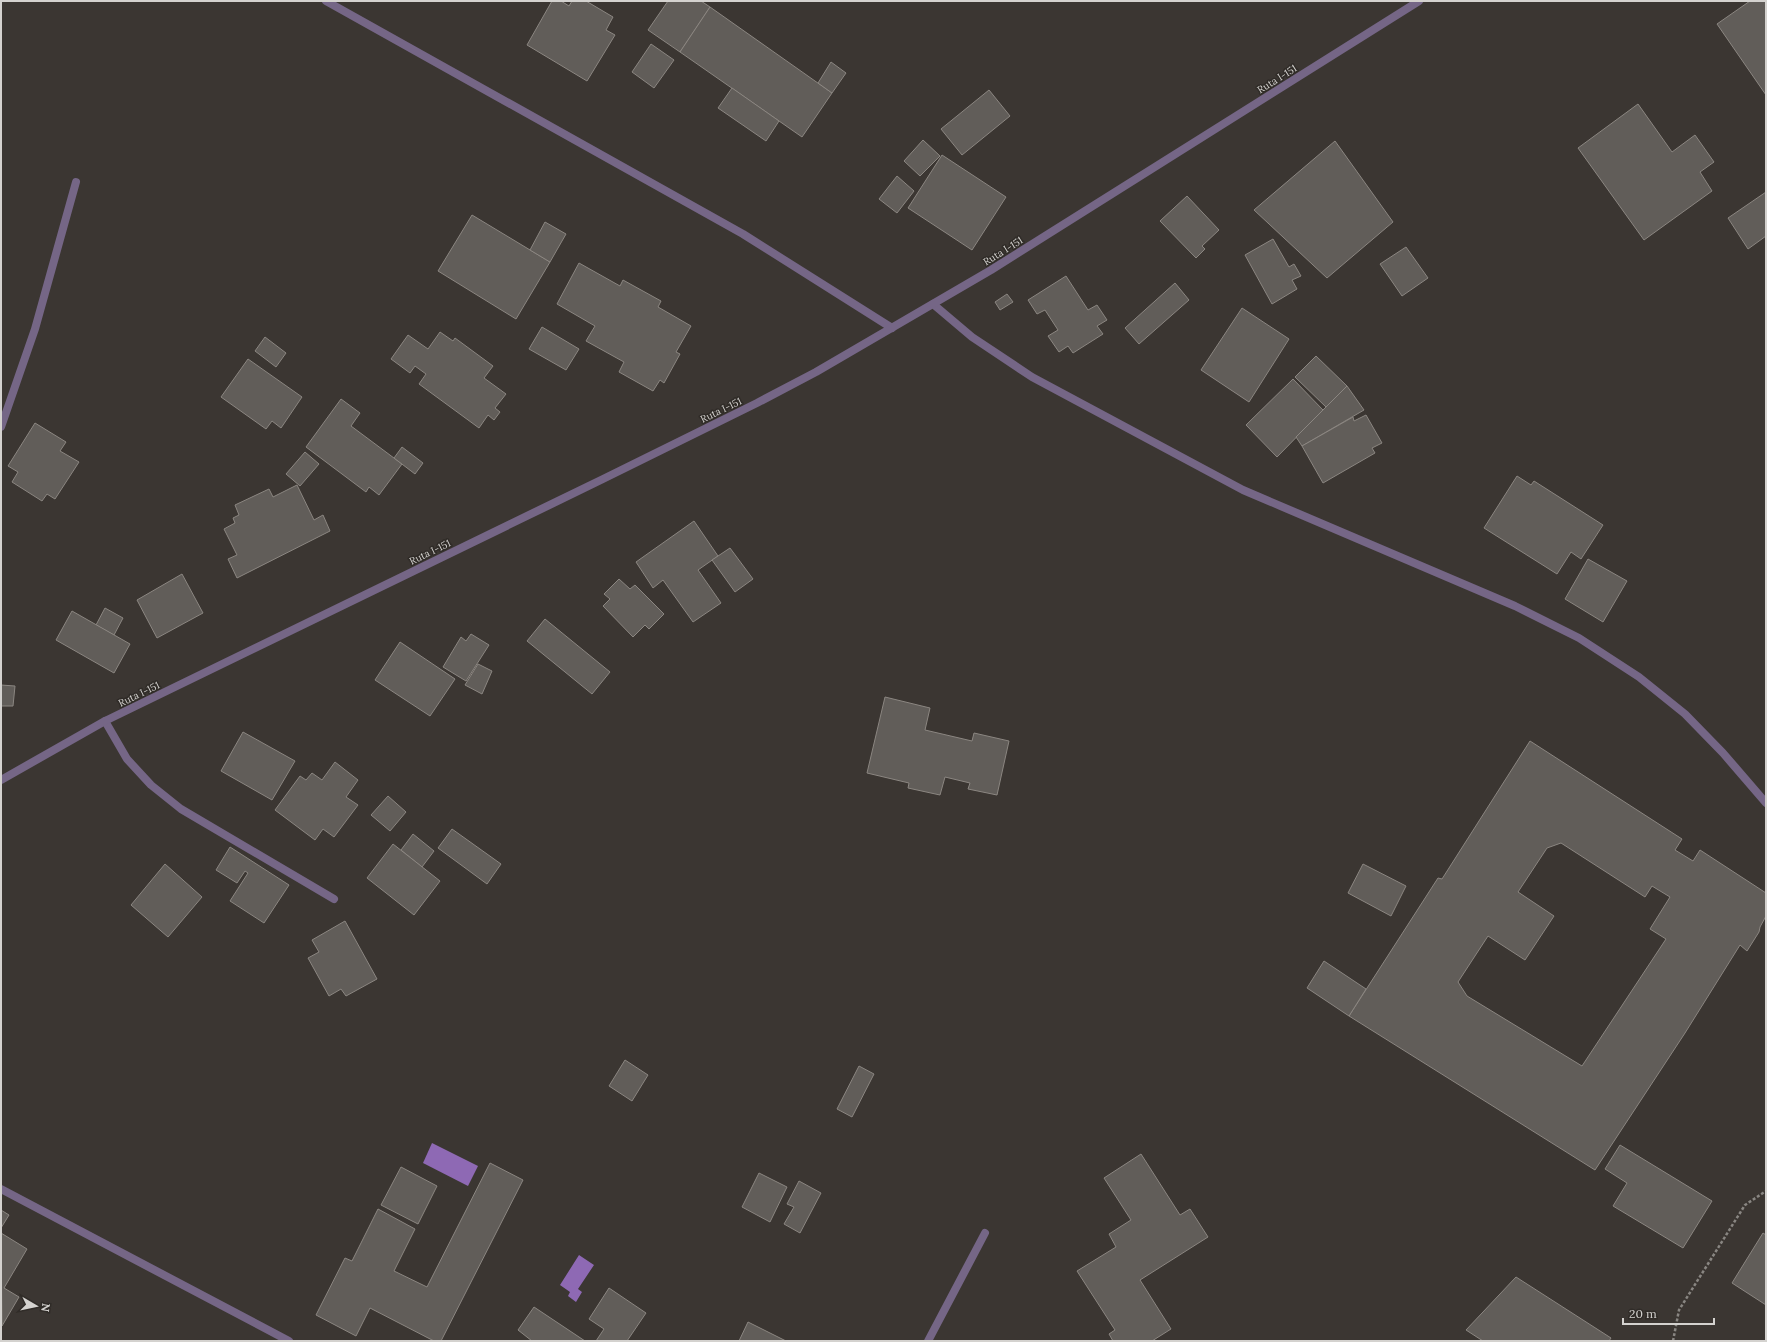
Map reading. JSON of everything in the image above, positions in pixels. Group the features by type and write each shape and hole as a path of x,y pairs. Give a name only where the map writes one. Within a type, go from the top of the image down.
{"street":[{"path":"326,1 736,230 892,328"},
{"name":"Ruta I-151","path":"1,780 105,721 757,403 816,372 933,304 1084,212 1419,1"},
{"path":"1,427 35,329 76,182"},
{"path":"933,304 972,337 1032,377 1243,490 1515,606 1579,638 1640,677 1686,714 1723,752 1766,803"},
{"path":"105,721 127,759 151,785 181,809 334,899"},
{"path":"1,1189 289,1341"},
{"path":"928,1341 985,1233"}],"path":[{"path":"1673,1341 1679,1310 1732,1224 1744,1205 1766,1191"}],"shaded area":[{"path":"432,1143 478,1166 468,1186 423,1163"},
{"path":"579,1255 594,1265 578,1289 582,1292 576,1302 568,1296 570,1292 560,1285"}],"building":[{"path":"552,1 561,1 569,6 572,1 586,1 613,17 606,30 615,35 587,81 527,45"},
{"path":"668,1 701,1 710,7 680,52 648,30"},
{"path":"1750,1 1766,1 1766,95 1717,24"},
{"path":"710,7 832,93 802,137 680,52"},
{"path":"651,44 674,60 654,88 632,72"},
{"path":"831,62 846,73 832,93 818,83"},
{"path":"732,88 779,121 766,141 718,108"},
{"path":"989,90 1010,116 962,155 941,129"},
{"path":"1638,104 1672,152 1695,135 1714,162 1700,172 1712,191 1644,240 1578,148"},
{"path":"923,140 940,156 920,176 904,161"},
{"path":"1335,141 1393,222 1327,278 1254,210"},
{"path":"942,155 1006,197 972,250 908,208"},
{"path":"897,176 914,191 897,213 879,199"},
{"path":"1766,192 1766,236 1748,249 1728,218"},
{"path":"1187,196 1219,230 1202,246 1205,249 1196,258 1160,221"},
{"path":"472,215 550,262 516,319 438,271"},
{"path":"545,222 566,234 550,262 530,250"},
{"path":"1273,239 1289,267 1294,264 1301,276 1292,280 1297,289 1272,304 1245,255"},
{"path":"1406,247 1428,278 1402,296 1380,264"},
{"path":"579,263 620,286 623,280 661,301 658,307 691,326 676,352 680,354 664,383 660,380 653,391 619,372 624,362 586,341 595,326 557,304"},
{"path":"1066,276 1088,310 1097,305 1107,320 1097,326 1103,334 1073,353 1068,346 1059,352 1048,336 1058,330 1045,310 1037,314 1028,300"},
{"path":"1175,283 1189,300 1139,344 1125,328"},
{"path":"1007,294 1013,302 1000,310 995,302"},
{"path":"1242,308 1289,339 1249,402 1201,370"},
{"path":"542,327 579,349 566,370 529,349"},
{"path":"440,332 453,341 455,338 493,366 484,378 506,394 495,408 500,412 494,420 488,415 479,428 419,384 426,374 415,366 410,373 391,359 408,335 428,349"},
{"path":"265,337 286,353 276,367 255,351"},
{"path":"1316,356 1347,386 1326,407 1295,377"},
{"path":"248,359 302,397 281,428 272,421 266,429 221,397"},
{"path":"1293,379 1323,410 1277,457 1246,425"},
{"path":"1347,386 1364,410 1302,446 1296,437"},
{"path":"341,399 360,413 351,426 402,464 379,495 369,487 366,492 306,447"},
{"path":"1366,415 1382,443 1372,448 1375,453 1323,483 1302,446 1353,417 1354,421"},
{"path":"35,423 66,442 60,451 79,462 55,499 47,494 42,501 12,482 18,472 8,466"},
{"path":"402,447 423,463 415,474 394,458"},
{"path":"305,452 319,464 300,486 286,474"},
{"path":"1517,476 1531,485 1534,481 1603,525 1581,559 1571,552 1557,574 1484,528"},
{"path":"297,485 314,520 323,515 330,531 237,578 228,559 237,555 224,529 235,523 233,518 239,515 235,505 269,489 273,497"},
{"path":"694,521 718,556 698,570 721,603 693,622 663,580 653,588 636,562"},
{"path":"730,548 753,579 735,592 712,560"},
{"path":"1588,559 1627,581 1603,622 1565,599"},
{"path":"182,574 203,613 157,638 137,600"},
{"path":"619,579 630,589 635,585 664,614 649,629 645,625 633,637 603,606 610,599 604,594"},
{"path":"105,608 123,618 114,635 96,625"},
{"path":"72,611 130,644 114,673 56,640"},
{"path":"545,619 610,672 592,694 527,641"},
{"path":"471,634 489,645 466,681 443,667 461,637 466,641"},
{"path":"400,642 455,679 430,716 375,680"},
{"path":"478,664 492,671 482,694 465,685"},
{"path":"1,685 15,686 13,706 1,706"},
{"path":"885,697 930,708 925,730 972,741 974,733 1009,741 997,795 968,789 970,783 945,777 940,795 908,788 909,783 867,773"},
{"path":"243,732 295,761 272,800 221,771"},
{"path":"1530,741 1682,839 1675,850 1693,861 1700,850 1766,893 1766,916 1759,932 1747,951 1740,945 1685,1033 1595,1170 1349,1016 1438,878 1442,879","holes":["1561,843 1645,897 1652,886 1670,897 1650,929 1666,939 1582,1066 1467,996 1458,982 1488,936 1525,960 1554,916 1518,892 1547,848"]},
{"path":"335,762 358,780 346,797 358,805 334,837 323,829 315,840 275,810 300,776 306,780 312,773 322,780"},
{"path":"388,796 406,812 390,831 371,815"},
{"path":"452,829 501,864 487,884 438,848"},
{"path":"413,834 434,851 422,867 401,850"},
{"path":"393,844 440,881 414,915 367,878"},
{"path":"230,847 289,885 264,923 230,901 248,873 245,871 237,883 216,870"},
{"path":"165,864 202,897 168,937 131,905"},
{"path":"1363,864 1406,886 1391,916 1348,893"},
{"path":"345,921 377,979 346,996 341,989 329,996 308,958 319,952 312,940"},
{"path":"1324,961 1366,989 1349,1016 1307,988"},
{"path":"625,1060 648,1075 632,1101 609,1086"},
{"path":"859,1066 874,1074 852,1117 837,1109"},
{"path":"1620,1145 1712,1201 1683,1248 1613,1206 1627,1183 1605,1169"},
{"path":"1141,1154 1180,1215 1190,1209 1208,1237 1140,1280 1171,1329 1152,1341 1113,1341 1109,1334 1115,1330 1077,1271 1116,1247 1109,1234 1131,1220 1104,1178"},
{"path":"490,1163 523,1180 441,1341 434,1341 370,1308 356,1336 316,1315 345,1258 352,1261 378,1209 415,1229 394,1271 427,1287"},
{"path":"401,1167 437,1186 418,1224 381,1205"},
{"path":"759,1173 787,1187 770,1222 742,1207"},
{"path":"799,1181 821,1193 800,1233 784,1224 794,1207 787,1204"},
{"path":"1,1210 9,1215 1,1228"},
{"path":"1,1233 27,1249 4,1288 19,1297 2,1326"},
{"path":"1763,1233 1766,1235 1766,1305 1732,1283"},
{"path":"1516,1277 1611,1338 1609,1341 1483,1341 1466,1330"},
{"path":"609,1288 646,1313 627,1341 596,1341 604,1329 589,1319"},
{"path":"534,1307 585,1341 532,1341 518,1330"},
{"path":"748,1322 786,1341 739,1341"}]}
